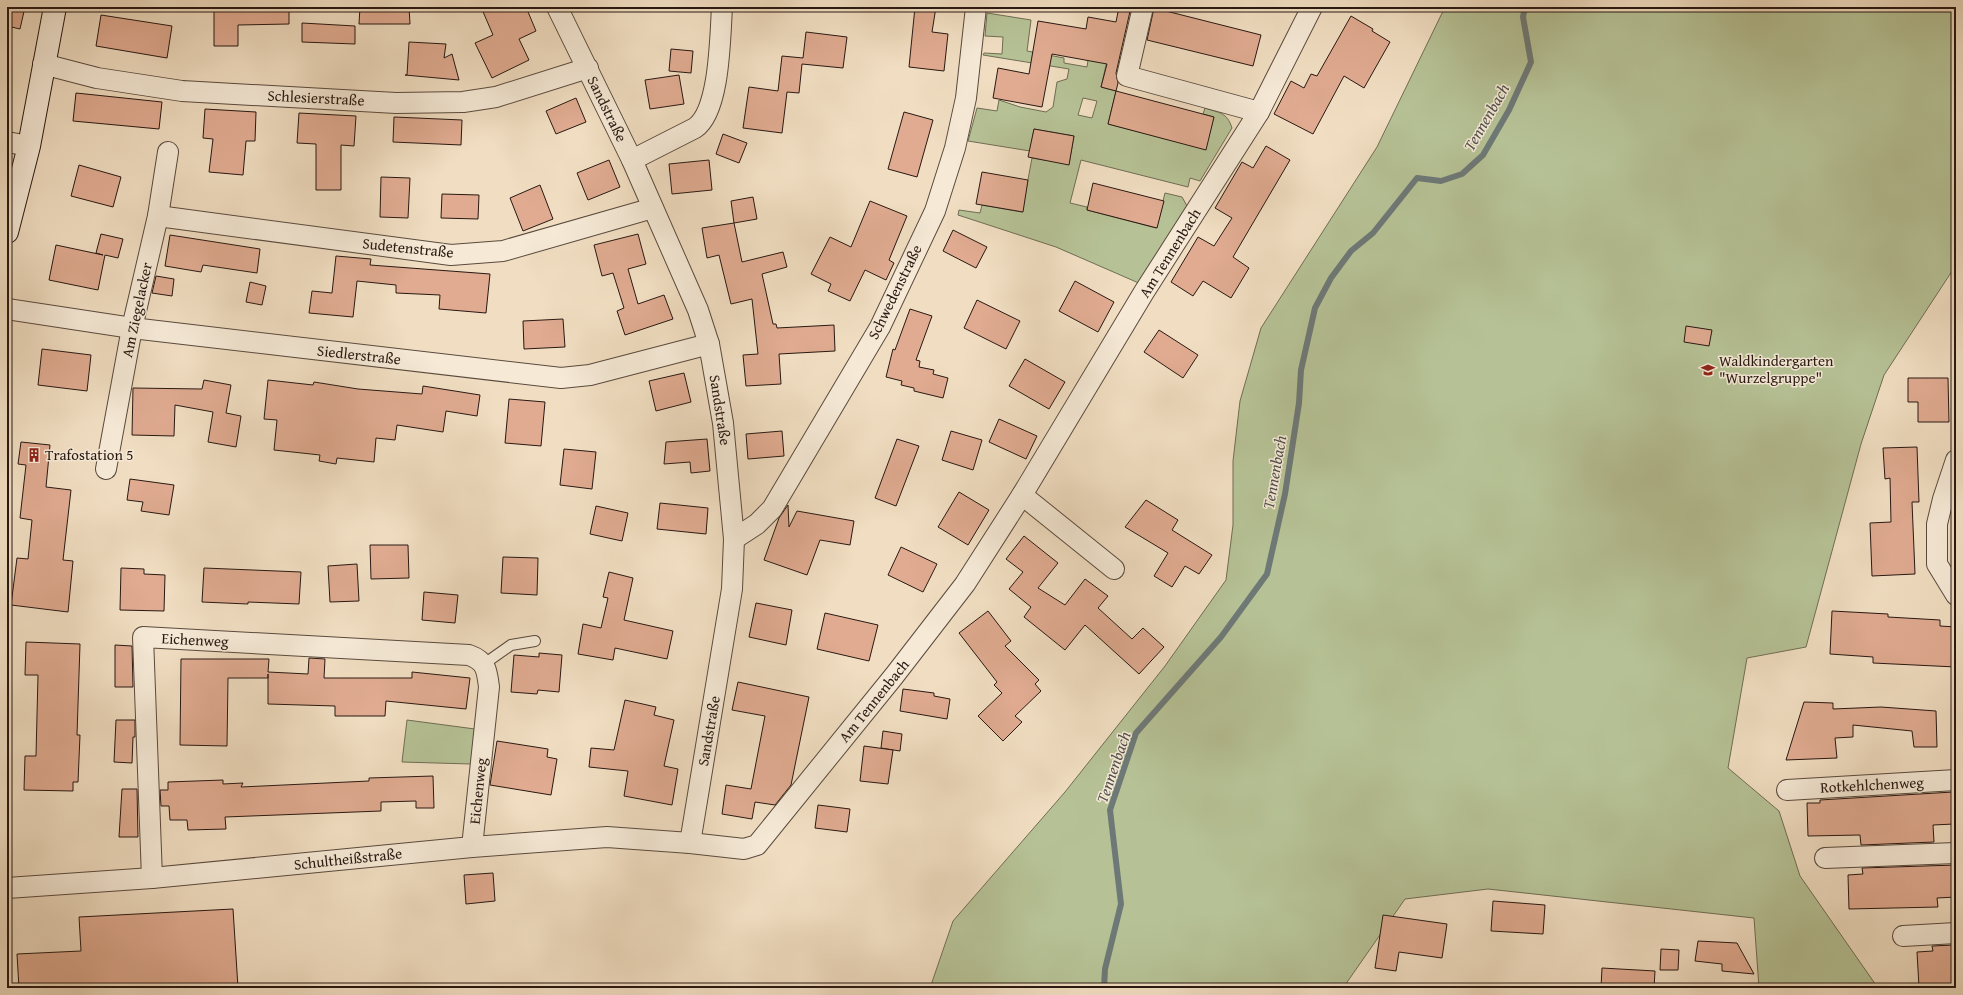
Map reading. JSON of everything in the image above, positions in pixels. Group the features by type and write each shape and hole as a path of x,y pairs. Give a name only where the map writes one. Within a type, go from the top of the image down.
{"street":[{"path":"7,232 29,146 43,64 55,7"},
{"name":"Sandstraße","path":"557,7 632,160 698,310 709,344 723,423 734,538 731,597 690,843"},
{"path":"632,160 695,128 704,120 711,104 715,85 722,7"},
{"name":"Schwedenstraße","path":"734,538 758,524 772,509 880,327 934,211 955,148 966,98 976,7"},
{"path":"1144,7 1127,76 1258,112"},
{"name":"Am Tennenbach","path":"690,843 744,849 757,845 894,676 965,584 1022,495 1144,292 1258,112 1312,7"},
{"name":"Schlesierstraße","path":"43,64 97,78 182,91 396,103 463,102 496,97 588,68"},
{"path":"7,142 29,146"},
{"name":"Am Ziegelacker","path":"106,469 132,328 158,216 168,152"},
{"name":"Sudetenstraße","path":"158,216 451,255 503,251 653,208"},
{"name":"Siedlerstraße","path":"7,309 132,328 561,378 590,374 709,344"},
{"path":"1956,460 1943,499 1937,524 1937,564 1956,595"},
{"path":"1022,495 1114,569"},
{"name":"Eichenweg","path":"152,878 143,637 469,655 480,658 484,664 489,687 472,846"},
{"name":"Rotkehlchenweg","path":"1787,790 1956,780"},
{"name":"Schultheißstraße","path":"7,888 152,878 472,846 607,837 690,843"},
{"path":"1825,858 1956,853"},
{"path":"1903,936 1956,933"}],"lane":[{"path":"484,664 511,645 534,641"}],"green space":[{"path":"1445,7 1956,7 1956,265 1884,375 1861,444 1806,647 1747,658 1728,768 1779,811 1800,876 1878,988 1759,988 1754,918 1488,889 1405,899 1343,988 930,988 953,921 1065,792 1165,666 1226,580 1233,525 1233,461 1240,401 1261,328 1377,147"},
{"path":"987,13 1031,20 1027,51 1064,58 1064,63 1087,67 1091,40 1112,39 1101,87 1116,91 1108,124 1205,149 1214,117 1203,114 1205,108 1218,112 1228,119 1232,128 1200,181 1190,178 1188,187 1081,160 1070,203 1087,207 1087,210 1156,228 1165,193 1182,197 1187,206 1141,284 1056,247 958,215 959,210 980,213 982,205 1022,212 1032,158 1069,164 1074,136 1034,129 1030,151 968,141 977,108 997,111 999,100 1020,107 1046,112 1053,107 1057,82 1067,79 1069,69 983,55 984,53 1002,54 1003,37 985,36","holes":["1083,98 1097,101 1092,118 1078,115"]},
{"path":"407,720 475,729 471,764 402,762"}],"building":[{"path":"7,7 25,7 20,29 7,26"},
{"path":"214,7 289,7 289,24 238,25 238,46 214,46"},
{"path":"360,7 409,7 410,24 359,24"},
{"path":"481,7 526,7 536,31 519,39 529,60 492,78 475,43 493,35"},
{"path":"915,7 936,7 932,32 948,34 944,71 909,67"},
{"path":"1119,7 1131,7 1116,73 1118,83 1116,91 1101,87 1107,64 1052,54 1042,107 993,98 998,68 1029,74 1038,21 1086,29 1088,17 1116,22"},
{"path":"1154,8 1261,35 1253,66 1147,40"},
{"path":"101,15 172,26 167,58 96,46"},
{"path":"1351,16 1373,29 1372,31 1390,42 1364,88 1344,76 1313,134 1274,114 1291,81 1304,88 1311,74 1317,76"},
{"path":"302,23 355,26 355,44 302,42"},
{"path":"806,32 847,37 843,68 802,64 799,93 787,92 782,133 743,128 749,87 778,91 782,56 803,58"},
{"path":"409,42 446,44 444,58 452,54 459,80 405,75 407,75"},
{"path":"671,49 693,51 691,73 669,71"},
{"path":"679,75 684,104 650,109 645,80"},
{"path":"1116,91 1214,117 1206,150 1108,124"},
{"path":"76,93 162,102 159,129 73,121"},
{"path":"576,98 586,122 556,134 546,111"},
{"path":"205,109 256,112 255,141 246,141 243,175 209,172 213,139 203,138"},
{"path":"904,112 933,120 917,177 888,169"},
{"path":"299,113 356,116 354,146 341,145 341,190 316,190 316,144 297,143"},
{"path":"394,117 462,120 461,145 393,142"},
{"path":"1034,129 1074,136 1069,165 1028,157"},
{"path":"723,134 747,143 739,163 716,154"},
{"path":"1266,146 1290,160 1233,257 1249,268 1231,298 1203,281 1193,296 1171,282 1198,237 1214,246 1232,218 1215,208 1242,162 1253,168"},
{"path":"609,160 620,187 588,200 577,173"},
{"path":"709,160 712,190 672,194 669,164"},
{"path":"79,165 121,177 113,207 71,196"},
{"path":"982,172 1028,180 1023,212 976,204"},
{"path":"381,177 410,178 408,218 380,217"},
{"path":"1093,183 1164,201 1157,228 1087,210"},
{"path":"540,185 553,219 523,231 510,198"},
{"path":"442,194 479,195 478,219 441,218"},
{"path":"753,197 757,219 734,223 731,201"},
{"path":"870,201 907,216 889,260 894,263 886,280 865,270 850,301 828,291 831,284 811,274 830,237 851,247"},
{"path":"734,223 742,262 783,252 787,267 762,274 773,324 776,324 777,328 834,325 835,351 779,354 781,384 746,386 743,355 758,354 752,299 731,304 719,255 707,258 702,228"},
{"path":"953,230 987,247 976,268 943,251"},
{"path":"101,234 123,239 118,258 105,255 98,290 49,280 56,245 103,255 96,253"},
{"path":"638,234 646,264 628,269 638,304 664,295 673,319 625,335 617,311 624,308 613,273 602,276 594,245"},
{"path":"170,235 260,249 257,273 203,265 201,272 165,266"},
{"path":"336,256 371,259 370,265 490,274 486,313 439,309 440,295 396,293 396,285 357,281 353,317 309,313 312,291 332,293"},
{"path":"156,276 174,279 172,296 152,293"},
{"path":"1075,281 1114,302 1098,332 1059,311"},
{"path":"250,282 266,286 262,305 246,302"},
{"path":"977,300 1020,321 1006,349 964,328"},
{"path":"910,309 932,316 916,360 920,361 919,367 934,370 933,374 948,378 943,398 914,391 914,388 901,385 902,381 886,377 893,349 895,350"},
{"path":"563,319 565,347 524,349 523,321"},
{"path":"1686,326 1712,330 1709,346 1684,342"},
{"path":"1159,330 1198,355 1183,378 1144,352"},
{"path":"42,349 91,355 87,391 38,385"},
{"path":"1025,359 1065,382 1049,409 1009,386"},
{"path":"684,373 691,402 656,411 649,381"},
{"path":"1908,378 1948,378 1949,422 1918,422 1918,402 1908,402"},
{"path":"204,380 231,385 226,413 241,416 236,447 208,442 213,412 175,405 174,436 132,435 133,388 202,389"},
{"path":"268,380 313,385 314,382 358,389 422,394 423,386 480,395 477,416 446,411 443,432 397,425 395,440 376,438 374,462 337,458 336,464 319,461 320,455 274,450 277,420 264,419"},
{"path":"509,399 545,402 541,446 505,443"},
{"path":"999,419 1037,436 1026,459 989,442"},
{"path":"782,431 784,456 748,459 746,434"},
{"path":"951,431 982,440 973,470 942,460"},
{"path":"707,439 710,471 691,473 690,462 664,464 666,442"},
{"path":"897,439 919,446 896,506 875,498"},
{"path":"21,442 50,445 46,487 71,490 63,560 73,561 68,612 11,605 17,558 28,559 32,520 20,518 26,465 18,464"},
{"path":"1917,447 1919,502 1912,502 1915,574 1872,576 1870,523 1891,522 1890,478 1885,479 1883,448"},
{"path":"564,449 596,452 592,489 560,485"},
{"path":"130,479 174,485 169,515 141,511 143,502 127,500"},
{"path":"959,492 989,510 968,545 938,527"},
{"path":"1146,500 1178,520 1172,530 1212,555 1199,574 1185,566 1172,587 1154,576 1168,553 1125,527"},
{"path":"660,503 708,508 706,534 657,529"},
{"path":"788,505 789,527 797,511 854,521 850,545 820,540 807,575 764,560 779,518"},
{"path":"596,506 628,513 622,541 590,534"},
{"path":"1024,536 1058,563 1038,588 1065,605 1085,579 1108,596 1098,608 1132,639 1143,628 1164,647 1139,674 1085,625 1065,650 1024,617 1031,607 1009,589 1023,572 1006,559"},
{"path":"370,545 408,545 409,578 371,579"},
{"path":"901,547 937,564 923,592 888,575"},
{"path":"503,557 538,558 537,595 501,593"},
{"path":"357,564 359,601 330,602 328,566"},
{"path":"121,568 144,569 144,574 165,575 164,611 120,610"},
{"path":"204,568 301,572 299,604 202,602"},
{"path":"609,572 633,578 624,620 673,631 667,659 615,648 613,660 578,654 583,624 601,628 608,598 603,597"},
{"path":"424,592 458,595 455,623 422,620"},
{"path":"756,603 792,610 786,645 749,637"},
{"path":"988,611 1011,641 1005,646 1039,680 1035,684 1041,691 1015,716 1022,722 1003,741 978,716 1002,693 994,685 997,682 959,633"},
{"path":"1832,611 1888,614 1888,617 1940,620 1940,626 1956,627 1956,667 1873,663 1873,657 1830,654"},
{"path":"825,613 878,625 869,661 817,649"},
{"path":"26,642 80,644 77,735 80,735 78,782 73,782 73,791 24,790 25,756 36,756 38,675 25,675"},
{"path":"115,645 132,646 133,687 115,687"},
{"path":"539,653 562,655 559,692 538,690 537,694 511,692 514,655 539,657"},
{"path":"309,658 325,659 324,678 412,678 412,672 470,678 466,709 386,701 385,716 335,716 335,706 268,704 268,678 228,678 227,746 180,745 181,659 269,659 268,672 308,674"},
{"path":"738,682 809,697 791,785 775,805 755,802 752,819 722,814 726,785 751,789 765,716 732,710"},
{"path":"903,689 934,693 934,696 950,699 947,719 900,711"},
{"path":"625,700 656,707 654,715 674,720 664,766 678,769 672,805 624,796 628,771 589,767 591,748 614,750"},
{"path":"1804,702 1833,703 1833,709 1881,707 1936,711 1937,747 1914,747 1912,731 1853,725 1853,737 1835,738 1837,758 1786,760"},
{"path":"116,720 135,720 132,763 114,762"},
{"path":"883,731 902,734 900,751 881,748"},
{"path":"497,741 548,749 547,757 557,759 551,795 490,785"},
{"path":"864,746 893,750 888,784 860,781"},
{"path":"433,776 434,808 416,808 416,801 381,802 381,811 225,817 226,829 188,830 187,820 170,820 169,806 161,806 160,790 168,790 168,782 223,780 223,784 243,783 241,787 369,781 369,778"},
{"path":"122,789 137,789 138,837 119,837"},
{"path":"1953,792 1954,824 1933,825 1934,842 1861,845 1860,835 1808,836 1807,803 1820,803 1820,800"},
{"path":"818,805 850,809 847,832 815,828"},
{"path":"1956,865 1956,897 1937,898 1938,907 1849,909 1848,875 1863,874 1862,868"},
{"path":"493,873 495,901 466,904 464,875"},
{"path":"1493,901 1545,905 1543,934 1491,931"},
{"path":"233,909 238,988 19,988 17,954 81,951 79,917"},
{"path":"1383,915 1447,924 1442,958 1399,952 1396,971 1375,968"},
{"path":"1698,941 1737,943 1754,974 1722,971 1722,964 1695,961"},
{"path":"1954,945 1954,951 1956,951 1956,986 1919,987 1917,952 1933,951 1932,946"},
{"path":"1661,949 1679,950 1678,970 1660,970"},
{"path":"1602,968 1655,971 1654,988 1601,988"}],"waterway":[{"name":"Tennenbach","path":"1104,988 1105,969 1121,904 1110,810 1136,733 1221,637 1267,574 1285,494 1299,403 1301,370 1315,308 1331,278 1351,251 1373,233 1417,178 1441,181 1462,174 1483,155 1509,110 1531,62 1523,17 1525,7"}],"place":[{"name":"Waldkindergarten \"Wurzelgruppe\"","path":"1708,370"},
{"name":"Trafostation 5","path":"34,455"}]}
